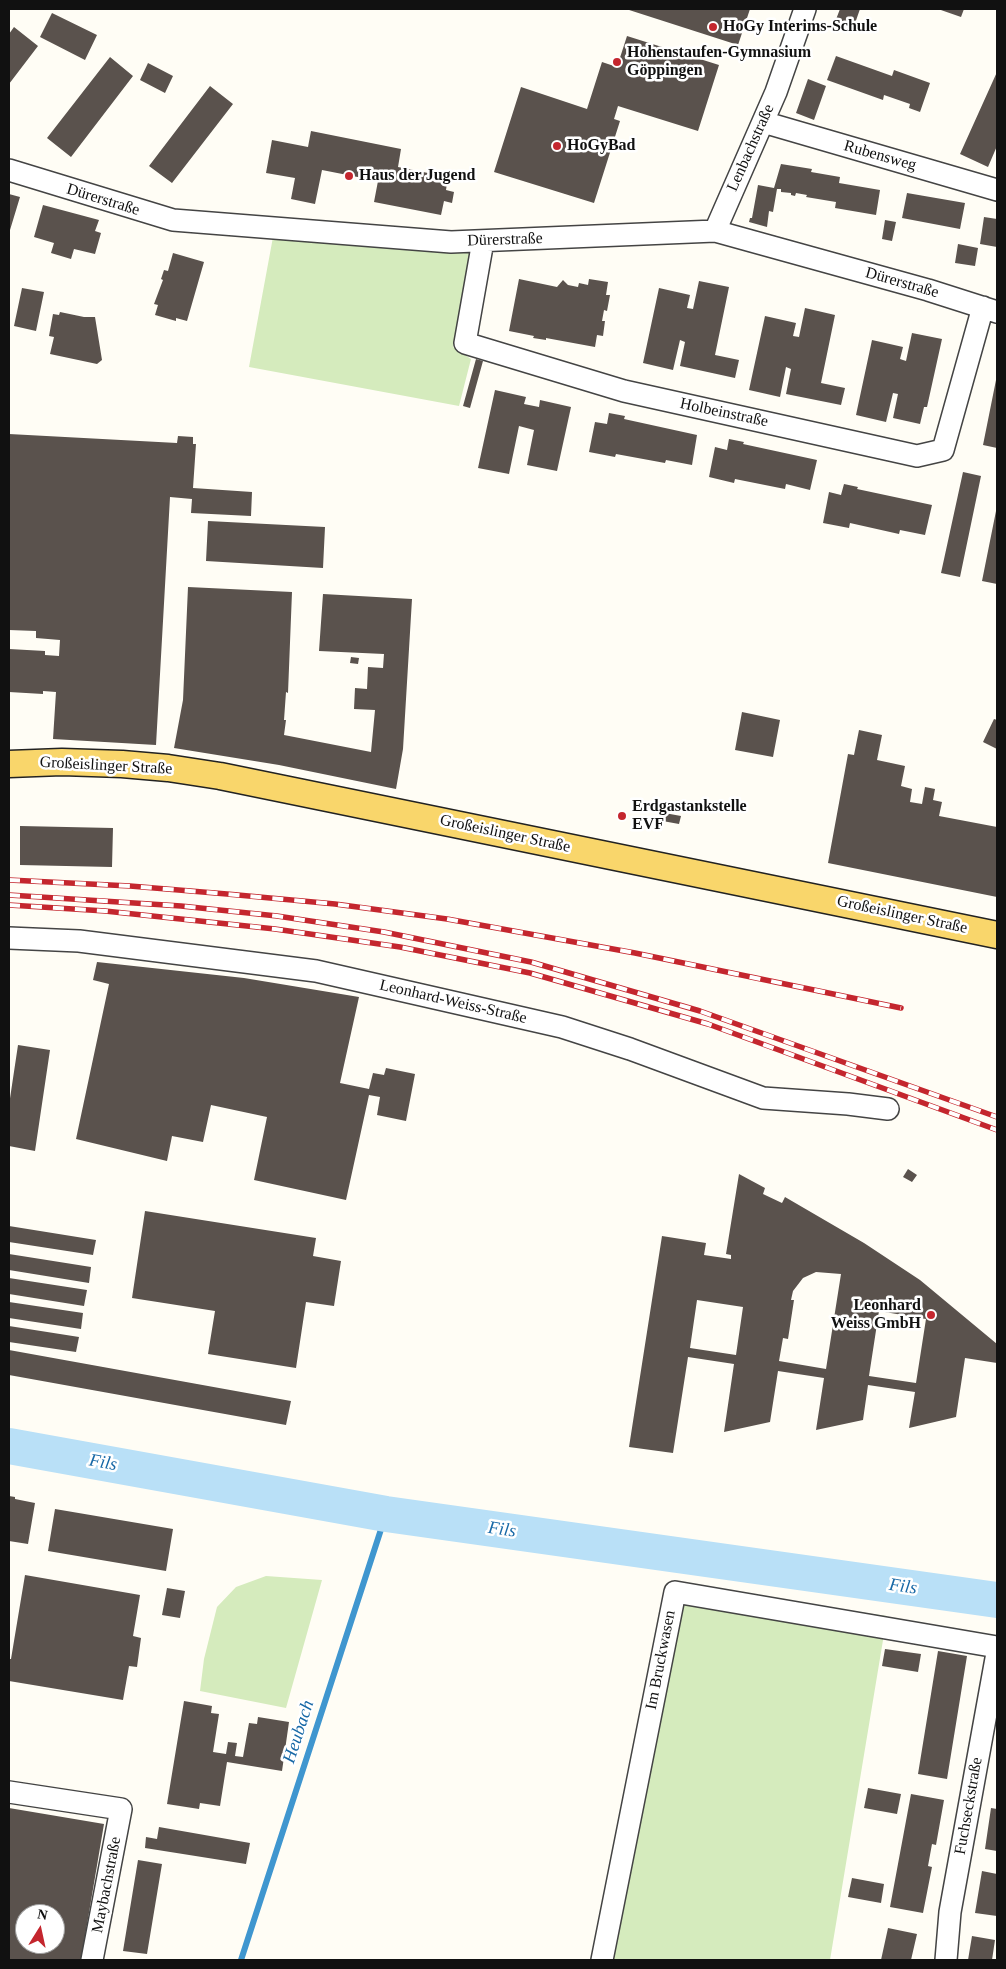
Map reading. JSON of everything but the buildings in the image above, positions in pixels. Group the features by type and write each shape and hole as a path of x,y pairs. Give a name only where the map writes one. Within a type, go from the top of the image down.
{"main road":[{"name":"Großeislinger Straße","path":"9,764 62,762 122,764 168,768 220,776 997,935"}],"street":[{"name":"Lenbachstraße","path":"715,231 776,92 805,9"},
{"name":"Rubensweg","path":"763,122 997,190"},
{"name":"Dürerstraße","path":"9,170 173,220 451,242 715,231 928,290 990,310"},
{"name":"Holbeinstraße","path":"482,241 464,343 624,391 917,456 943,450 990,310"},
{"name":"Leonhard-Weiss-Straße","path":"9,938 79,942 316,971 562,1027 630,1049 763,1098 888,1109"},
{"name":"Im Bruckwasen","path":"602,1960 675,1592 997,1647"},
{"name":"Fuchseckstraße","path":"946,1960 950,1912 997,1653"},
{"name":"Maybachstraße","path":"9,1792 121,1809 92,1960"}],"green space":[{"path":"273,237 451,253 473,250 453,347 471,359 459,406 249,367"},
{"path":"266,1576 322,1580 286,1708 200,1691 204,1659 217,1607 236,1587"},
{"path":"680,1586 887,1616 830,1960 607,1960"}],"waterway":[{"name":"Fils","path":"9,1446 386,1514 997,1600"},
{"name":"Heubach","path":"241,1960 386,1514"}],"railway":[{"path":"9,880 130,886 227,894 335,904 447,919 635,953 901,1008"},
{"path":"9,895 181,906 277,916 384,932 531,962 700,1011 997,1117"},
{"path":"9,905 105,911 275,929 400,947 530,973 708,1024 997,1130"}],"place":[{"name":"HoGy Interims-Schule","path":"713,27"},
{"name":"Hohenstaufen-Gymnasium Göppingen","path":"617,62"},
{"name":"HoGyBad","path":"557,146"},
{"name":"Haus der Jugend","path":"349,176"},
{"name":"Erdgastankstelle EVF","path":"622,816"},
{"name":"Leonhard Weiss GmbH","path":"931,1315"}]}
